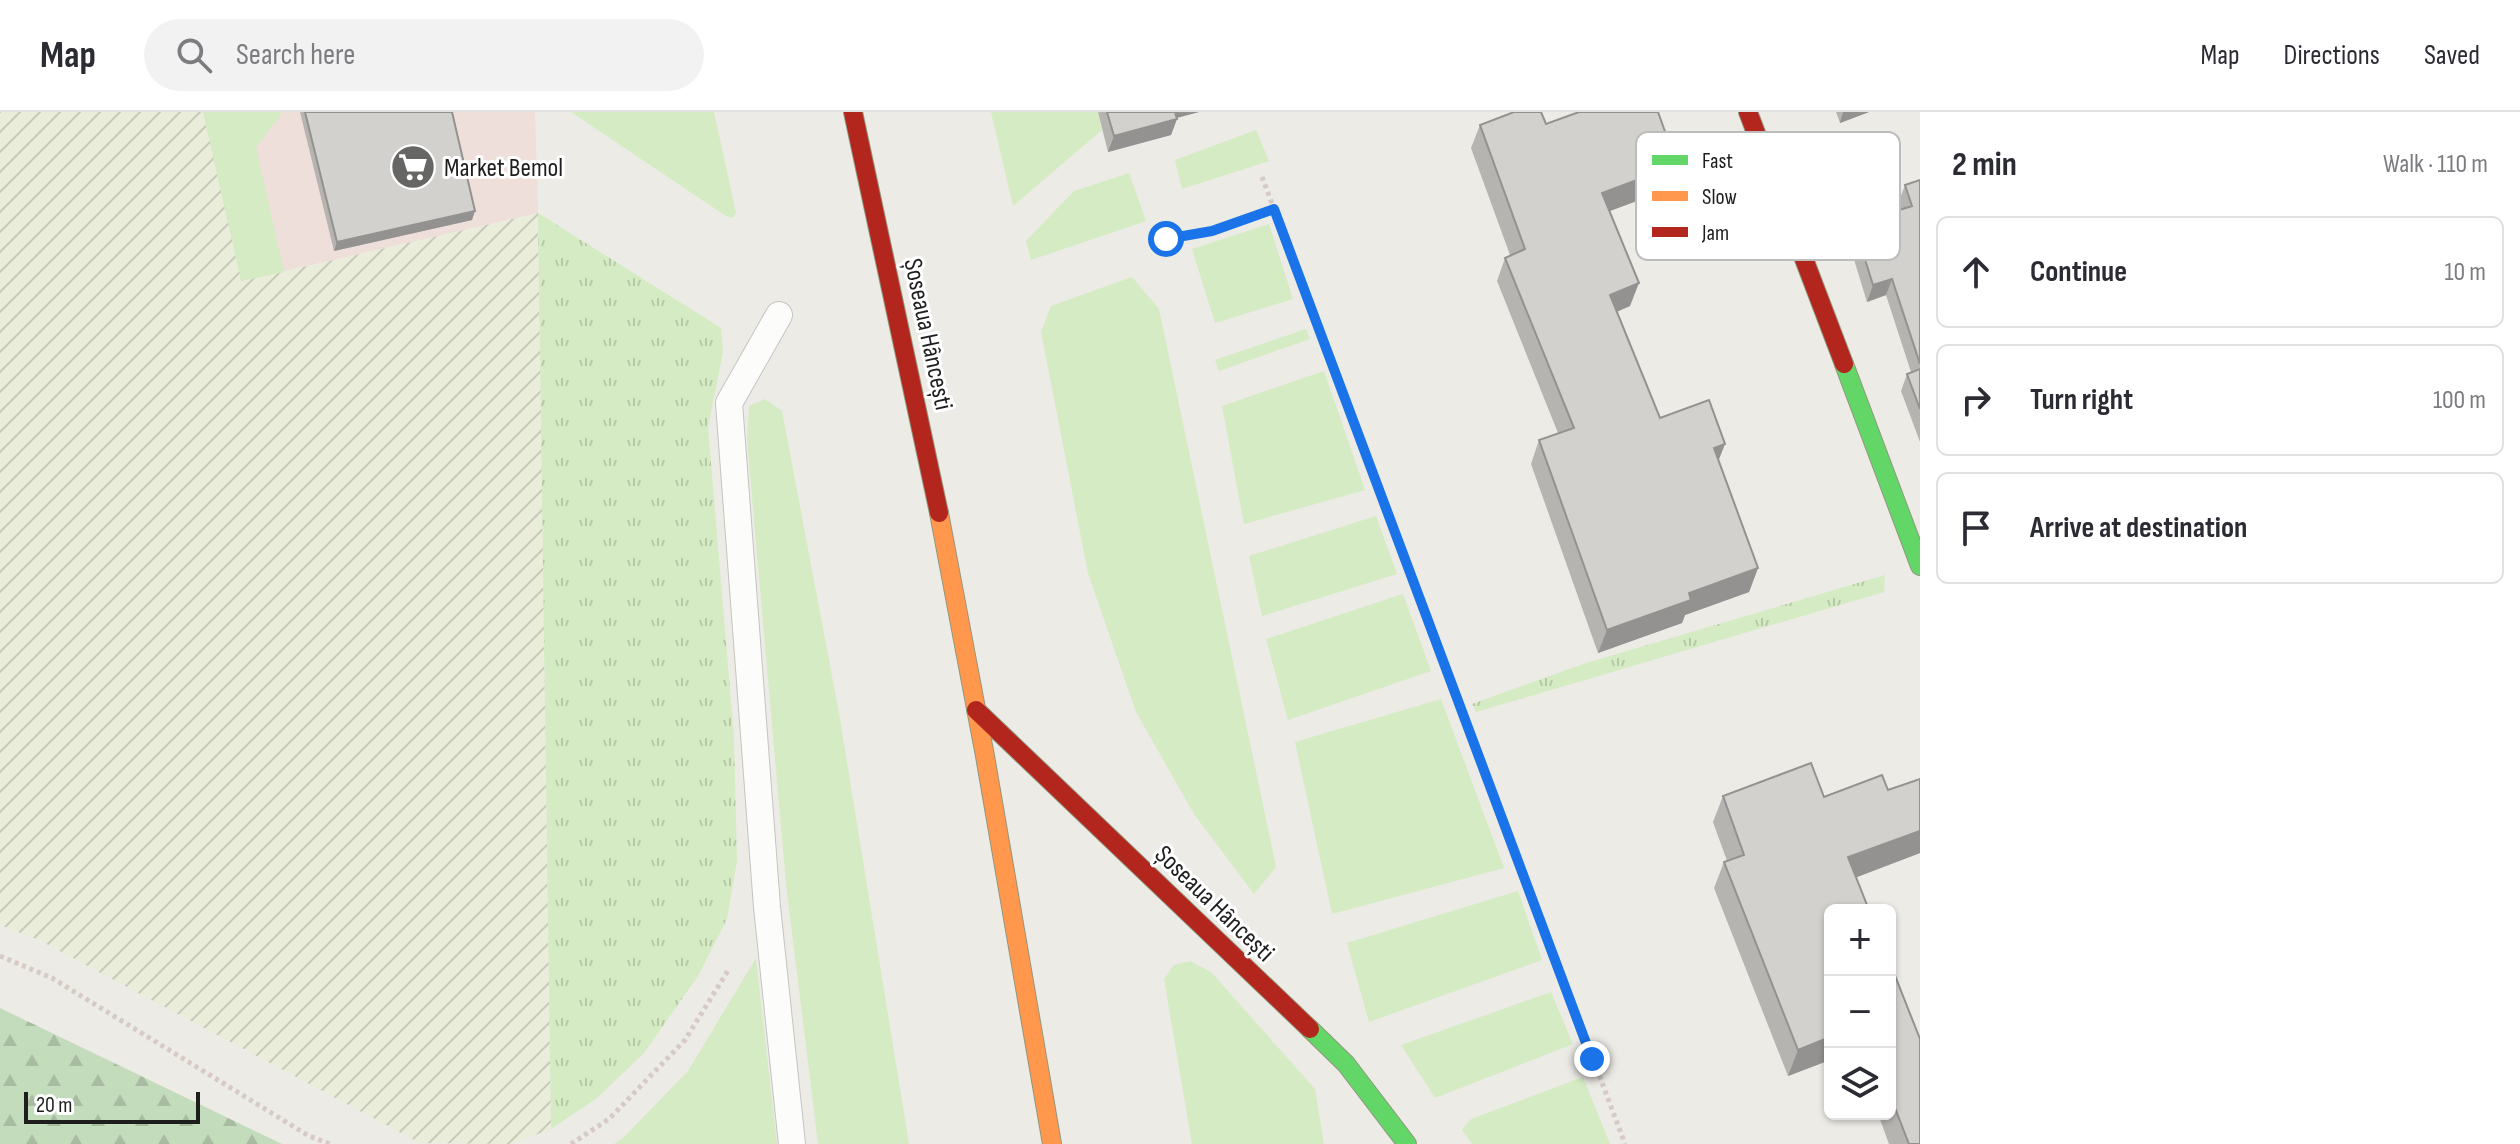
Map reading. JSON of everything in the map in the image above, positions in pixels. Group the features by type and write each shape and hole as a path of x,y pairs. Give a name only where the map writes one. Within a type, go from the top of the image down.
{"main road":[{"name":"Șoseaua Hâncești","path":"853,112 919,408 1052,1144"},
{"path":"1748,112 1756,132"},
{"path":"1804,260 1920,566"},
{"name":"Șoseaua Hâncești","path":"976,710 1346,1064 1407,1144"}],"lane":[{"path":"779,315 729,403 767,907 792,1144"}],"path":[{"path":"1262,177 1625,1144"},
{"path":"1166,239 1212,231 1274,209"},
{"path":"571,1144 609,1119 685,1040 767,907"},
{"path":"0,956 52,978 309,1136 330,1144"}],"shaded area":[{"path":"203,112 535,112 538,213 241,281"}],"green space":[{"path":"0,112 203,112 242,281 538,213 551,1129 511,1144 420,1143 39,940 0,925"},
{"path":"203,112 280,112 281,115 256,147 284,272 241,281"},
{"path":"571,112 714,112 736,213 733,218 726,216"},
{"path":"991,112 1098,112 1102,130 1013,206"},
{"path":"1256,130 1269,161 1182,189 1175,160"},
{"path":"1129,173 1146,221 1031,260 1026,241 1074,191"},
{"path":"538,213 721,328 723,352 708,427 734,738 737,861 727,919 698,976 644,1053 597,1098 551,1129"},
{"path":"1269,224 1293,299 1215,323 1192,249"},
{"path":"1132,277 1159,309 1276,867 1254,894 1194,814 1136,712 1088,573 1041,332 1051,306"},
{"path":"1306,329 1310,339 1219,371 1215,360"},
{"path":"1324,371 1365,490 1244,524 1222,406"},
{"path":"765,399 782,411 839,713 909,1144 818,1144 786,884 747,440 749,406"},
{"path":"1376,516 1397,574 1262,616 1249,556"},
{"path":"1885,575 1884,592 1476,712 1472,704 1586,663"},
{"path":"1403,594 1431,671 1288,720 1266,639"},
{"path":"1441,699 1504,868 1332,914 1295,742"},
{"path":"1518,891 1542,960 1369,1022 1347,943"},
{"path":"756,958 777,1144 614,1144 688,1071"},
{"path":"1190,961 1211,972 1315,1089 1324,1144 1192,1144 1164,979 1174,965"},
{"path":"1551,992 1573,1044 1435,1098 1401,1045"},
{"path":"0,1008 282,1144 0,1144"},
{"path":"1583,1077 1610,1144 1472,1144 1462,1130 1471,1119"}],"building":[{"path":"305,112 452,112 475,211 337,242"},
{"path":"1107,112 1175,112 1177,119 1114,136"},
{"path":"1514,112 1541,112 1546,124 1579,112 1658,112 1665,132 1636,132 1636,180 1602,193 1639,283 1610,295 1660,418 1709,400 1725,444 1714,448 1758,568 1689,593 1691,600 1607,630 1539,440 1574,428 1505,258 1525,249 1480,125"},
{"path":"1920,180 1920,364 1892,279 1873,285 1865,260 1900,260 1900,210 1912,206 1905,185"},
{"path":"1920,369 1920,409 1907,374"},
{"path":"1811,763 1824,797 1882,775 1888,790 1920,779 1920,831 1848,857 1867,904 1824,904 1824,1039 1798,1050 1724,862 1744,855 1723,796"},
{"path":"1896,978 1920,1039 1920,1144 1909,1144 1896,1110"}],"traffic: fast":[{"path":"1844,364 1920,566"},
{"path":"1310,1029 1346,1064 1407,1144"}],"traffic: slow":[{"path":"939,513 985,756 1052,1144"}],"traffic: jam":[{"path":"853,112 939,513"},
{"path":"1748,112 1756,132"},
{"path":"1804,260 1844,364"},
{"path":"976,710 1310,1029"}],"place":[{"name":"Market Bemol","path":"413,167"}],"route":[{"path":"1166,239 1212,231 1274,209 1592,1059"}]}
